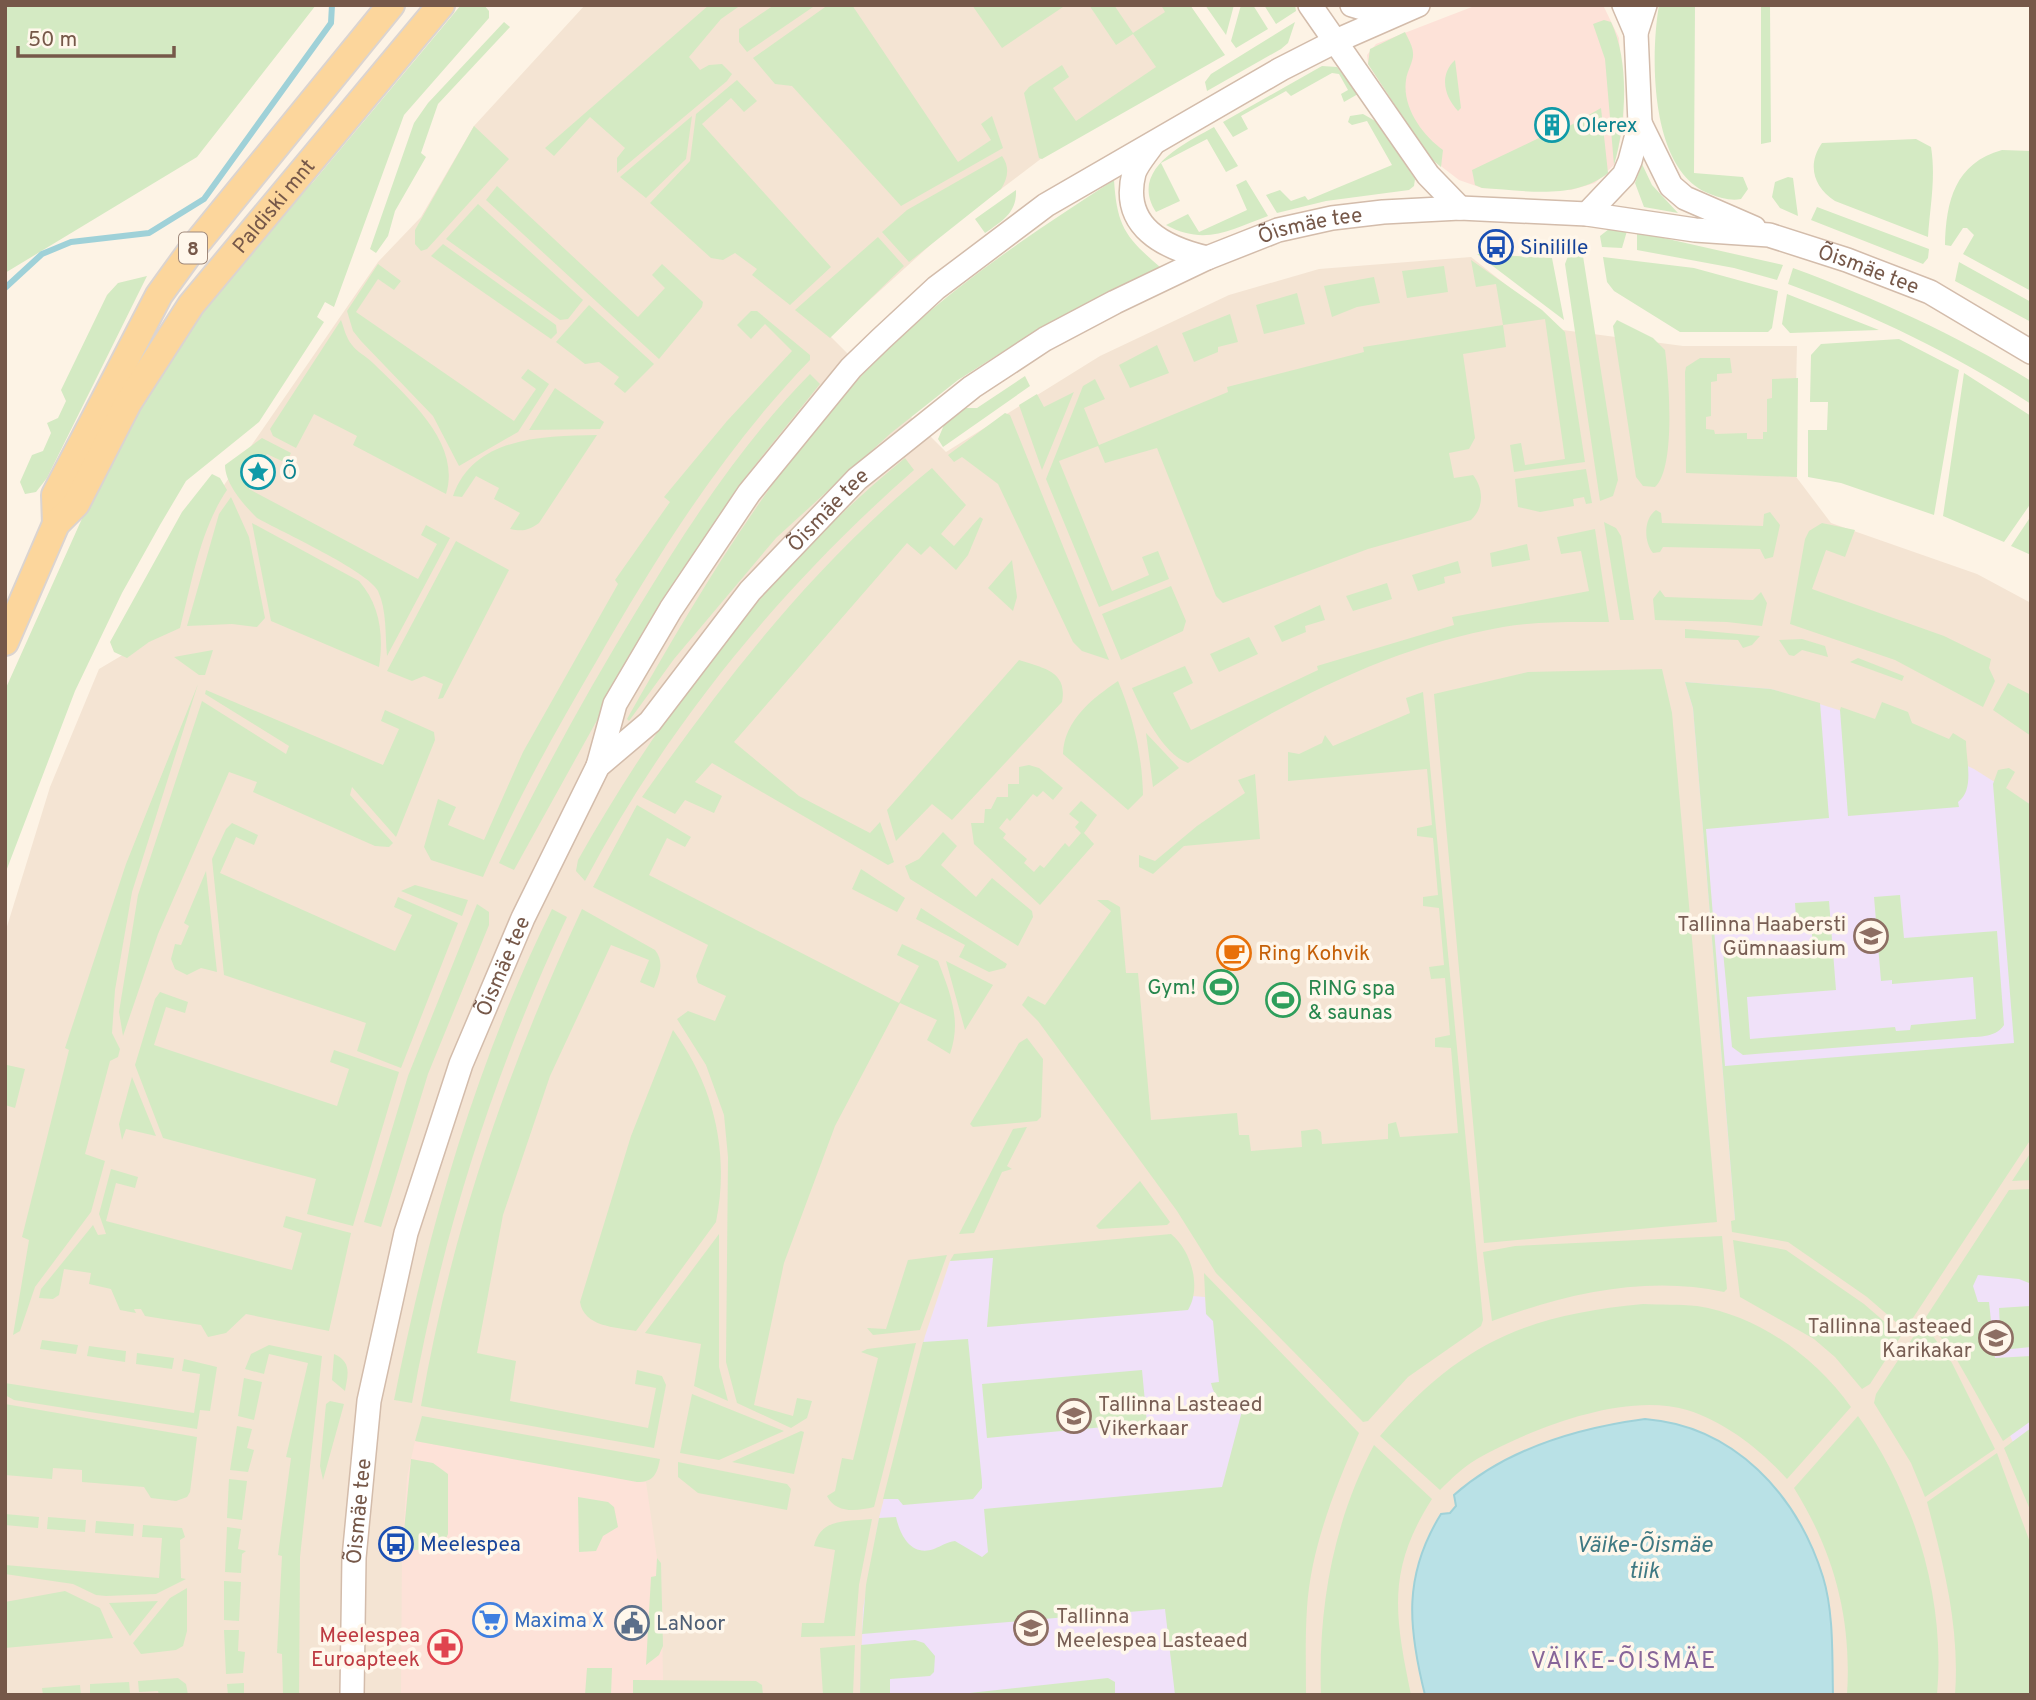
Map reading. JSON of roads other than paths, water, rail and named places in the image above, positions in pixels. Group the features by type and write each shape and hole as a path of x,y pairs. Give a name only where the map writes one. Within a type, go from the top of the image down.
{"main road":[{"name":"Paldiski mnt","path":"56,524 55,495 159,295 193,248 391,5"},
{"name":"Paldiski mnt","path":"5,642 56,524 76,504 128,403 191,305 441,5"},
{"path":"1310,5 1428,175 1460,208"},
{"path":"1352,5 1358,10 1389,16"},
{"path":"598,766 615,704 671,608 748,493 851,368 936,288 1046,205 1155,140 1336,41 1418,5"},
{"path":"1587,214 1623,175 1640,123 1636,33 1625,5"},
{"path":"1636,33 1645,5"},
{"path":"1640,123 1671,186 1685,198 1769,235"},
{"path":"1155,140 1134,173 1133,199 1141,222 1154,238 1178,251 1207,258"},
{"name":"Õismäe tee","path":"352,1695 354,1558 369,1401 406,1233 460,1064 523,918 598,766 650,722 750,592 857,479 972,387 1045,339 1207,258 1278,230 1332,218 1460,208 1587,214 1695,230 1769,235 1847,260 1930,292 2031,352"}],"water":[{"name":"Väike-Õismäe tiik","path":"1645,1419 1677,1424 1707,1435 1734,1450 1779,1492 1797,1518 1812,1547 1827,1591 1832,1635 1833,1695 1425,1695 1413,1624 1415,1580 1420,1558 1441,1514 1450,1513 1456,1506 1454,1495 1496,1465 1544,1443 1594,1428"}],"waterway":[{"path":"5,288 42,254 71,242 149,233 204,199 331,23 332,5"}],"place":[{"name":"Olerex","path":"1552,125"},
{"name":"Sinilille","path":"1496,247"},
{"name":"Õ","path":"258,472"},
{"name":"Tallinna Haabersti Gümnaasium","path":"1871,936"},
{"name":"Ring Kohvik","path":"1234,953"},
{"name":"Gym!","path":"1221,987"},
{"name":"RING spa & saunas","path":"1283,1000"},
{"name":"Tallinna Lasteaed Karikakar","path":"1996,1338"},
{"name":"Tallinna Lasteaed Vikerkaar","path":"1074,1416"},
{"name":"Meelespea","path":"396,1544"},
{"name":"Maxima X","path":"490,1620"},
{"name":"LaNoor","path":"632,1623"},
{"name":"Tallinna Meelespea Lasteaed","path":"1031,1628"},
{"name":"Meelespea Euroapteek","path":"445,1647"}],"district":[{"name":"VÄIKE-ÕISMÄE","path":"1624,1660"}]}
